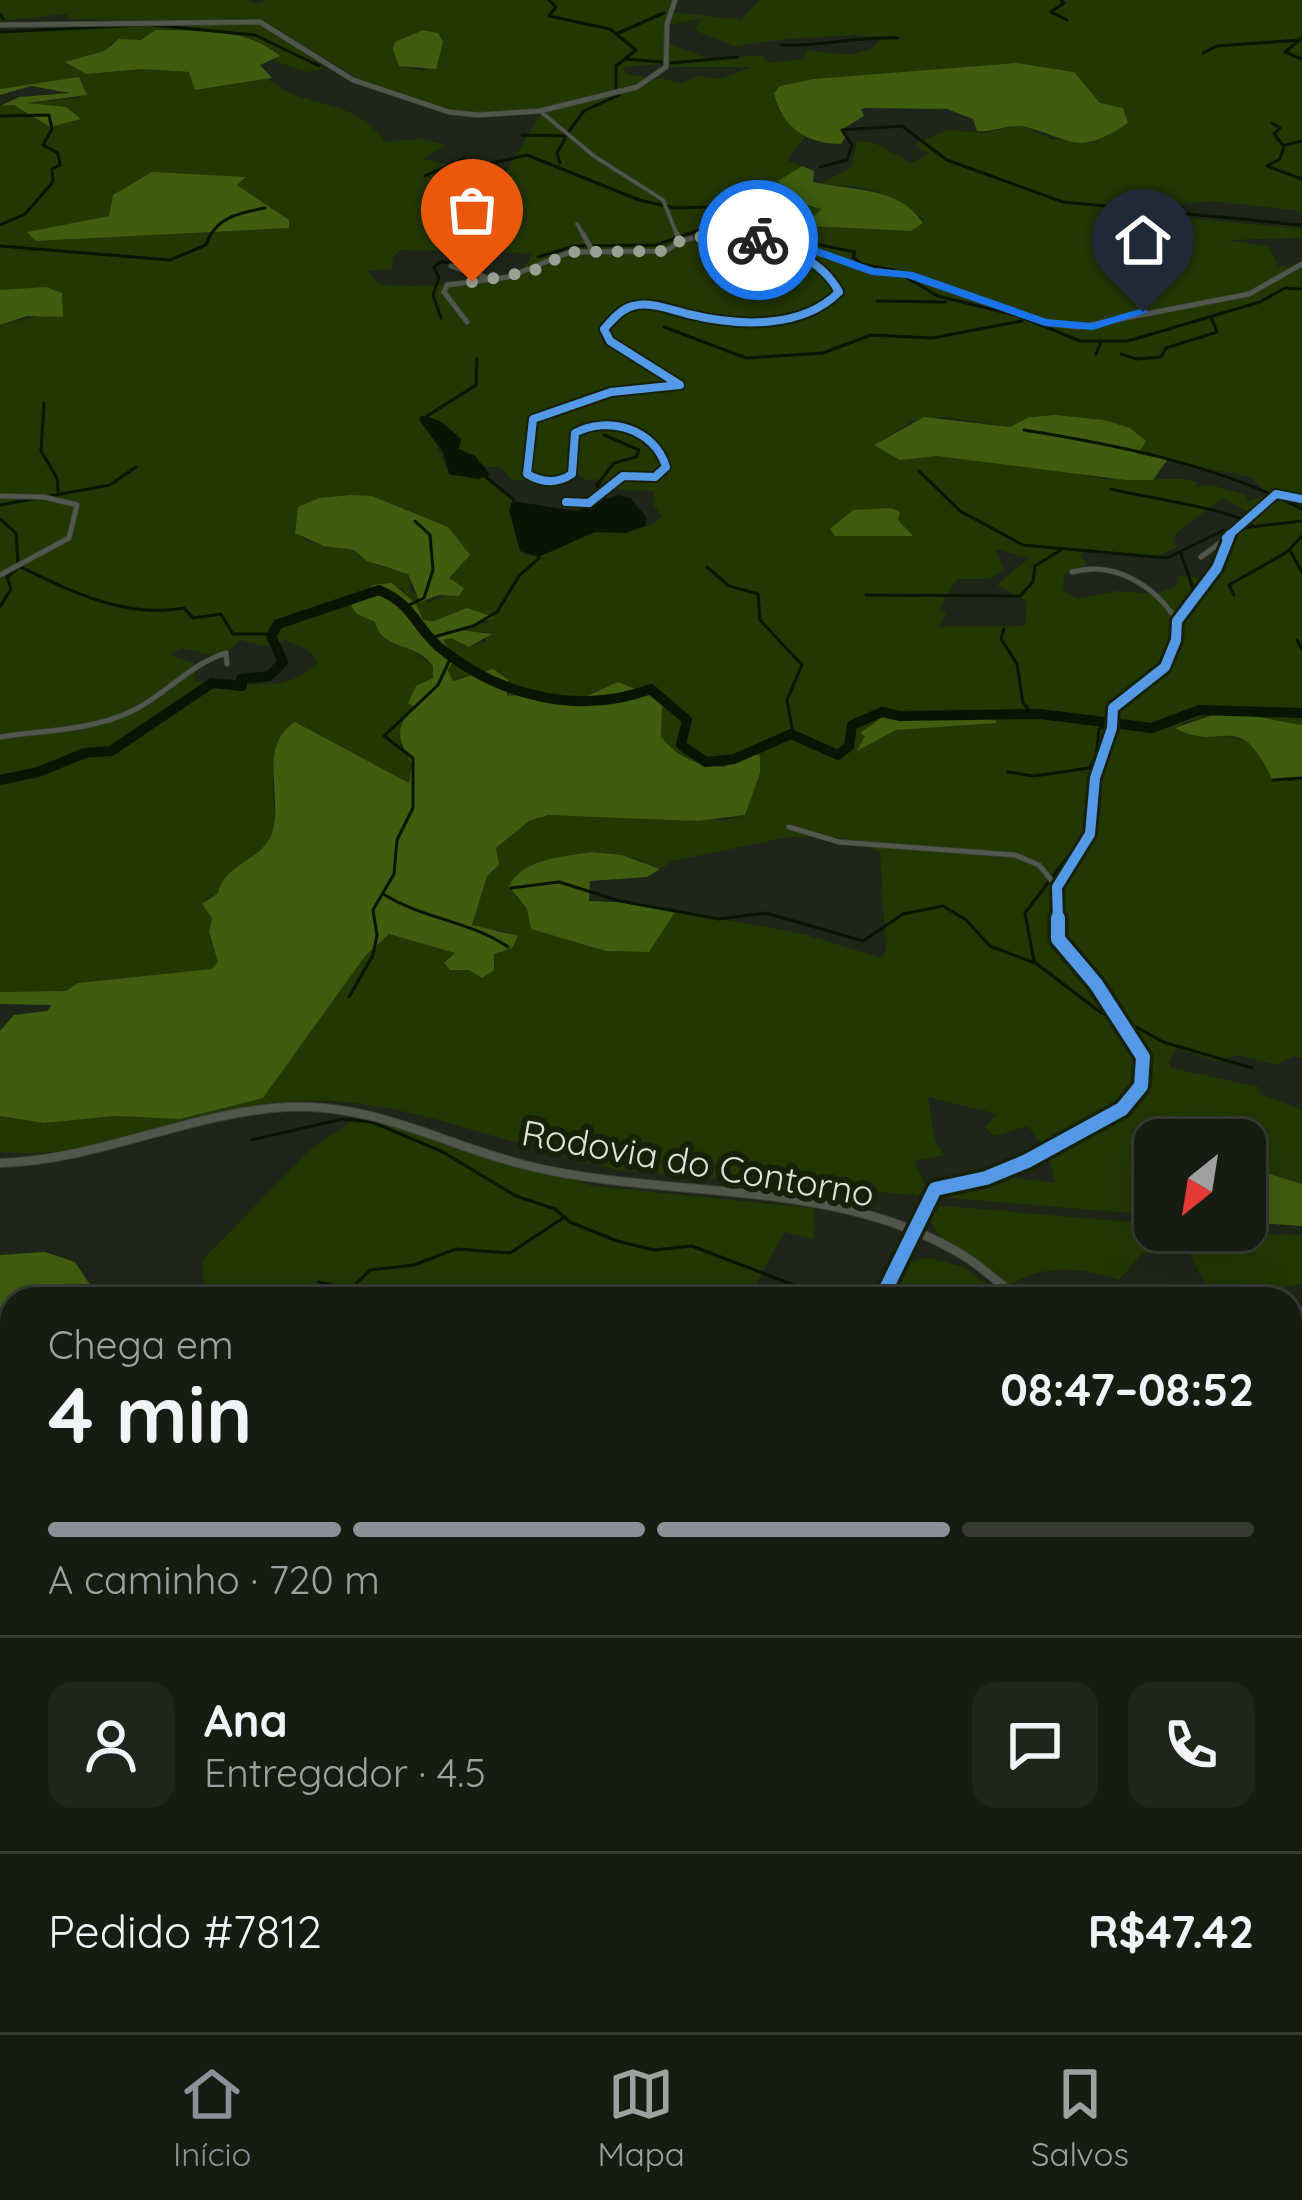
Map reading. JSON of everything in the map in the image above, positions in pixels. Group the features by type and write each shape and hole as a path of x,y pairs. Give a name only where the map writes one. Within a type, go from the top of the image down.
{"main road":[{"path":"0,25 255,22 276,28 344,76 416,102 478,115 540,110 637,87 660,75 666,67 667,24 675,0"},
{"name":"Rodovia do Contorno","path":"0,1163 95,1154 196,1125 283,1107 346,1107 417,1124 531,1167 825,1206 914,1233 965,1258 1003,1287"}],"street":[{"path":"540,110 593,155 663,200 680,241"},
{"path":"577,224 592,250"},
{"path":"566,502 589,503 623,476 655,477 666,467 662,450 646,438 621,427 591,424 575,433 572,474 567,478 544,481 527,474 533,419 611,392 680,385 610,341 604,329 615,316 640,305 716,320 782,317 817,310 839,292 832,277 796,251 698,236"},
{"path":"467,322 444,288 533,271 570,252 648,253 676,248 680,241 698,236 797,244 866,270 909,274 972,300 1045,323 1079,328 1249,295 1302,263"},
{"path":"451,266 471,276 500,278"},
{"path":"1201,557 1274,495 1302,500"},
{"path":"0,496 68,500 77,507 69,538 0,575"},
{"path":"886,1287 934,1189 986,1178 1027,1161 1122,1109 1142,1086 1144,1057 1096,984 1058,939 1057,887 1090,834 1095,778 1116,702 1167,664 1177,621 1217,568 1224,540"},
{"path":"1072,572 1096,567 1129,579 1161,598 1177,621"},
{"path":"0,737 95,725 141,706 200,663 226,653 227,664"},
{"path":"789,827 839,842 1025,857 1044,869 1057,887"}],"green space":[{"path":"0,0 248,0 255,4 268,0 673,0 663,64 623,67 627,74 653,78 551,109 503,115 453,112 362,81 266,22 69,19 66,14 0,21","holes":["423,30 438,33 443,43 424,71 399,66 396,42"]},
{"path":"759,0 1302,0 1302,211 1212,201 1173,205 1176,217 1302,229 1302,238 1226,240 1269,247 1278,266 1302,267 1302,725 1224,711 1181,723 1191,735 1229,737 1248,744 1269,774 1302,777 1302,1058 1293,1056 1277,1065 1238,1055 1217,1062 1177,1048 1169,1062 1171,1068 1259,1087 1260,1094 1302,1110 1302,1184 1266,1173 1266,1119 1134,1119 1134,1213 619,1170 408,1112 323,1101 243,1107 71,1149 0,1152 0,1116 44,1123 115,1116 180,1119 263,1098 365,956 389,934 455,953 444,963 450,970 495,967 494,954 512,948 509,932 472,926 487,875 495,871 496,848 529,821 548,815 726,820 745,815 755,784 738,762 706,765 678,752 661,737 662,707 640,690 598,690 571,703 529,694 507,696 508,679 500,671 453,680 448,670 454,658 443,640 451,638 469,647 486,641 485,631 468,634 459,630 492,621 423,620 401,588 352,606 433,666 433,679 400,746 412,764 409,783 295,722 274,769 275,824 270,841 227,876 218,893 206,899 212,918 209,937 219,962 211,969 79,983 66,991 0,992 0,325 39,316 55,289 0,290 0,106 14,105 50,127 80,118 61,106 26,103 79,98 82,79 0,89 0,30 56,30 61,22 256,24 274,30 324,69 307,72 274,61 277,51 254,40 219,32 155,30 138,41 113,42 104,51 66,63 86,74 143,69 189,72 196,90 268,79 299,96 358,117 386,142 422,139 446,145 423,159 503,176 547,112 660,78 681,83 699,76 719,79 752,67 668,67 670,44 709,59 762,55 769,63 804,59 805,50 850,55 871,49 883,38 811,37 737,47 694,30 702,18 671,25 672,12 741,20","holes":["1017,63 1074,72 1100,103 1123,109 1128,122 1092,143 1052,139 1020,125 984,133 947,130 915,144 928,154 911,163 875,143 857,141 852,167 820,184 877,192 924,220 911,231 809,226 810,218 823,209 794,199 778,181 802,166 787,160 805,137 778,111 774,93 860,77","246,178 236,184 289,220 288,228 36,241 28,232 105,218","400,250 532,253 522,272 452,284 379,284 368,271 392,269 393,257","945,417 1010,427 1029,417 1103,420 1130,428 1146,441 1137,454 1250,477 1266,496 1248,501 1246,495 1211,485 1195,487 1199,483 1185,479 1104,479 1037,465 937,456 900,460 875,444 913,421","439,420 461,439 458,449 487,467 501,467 511,479 544,484 555,477 580,475 624,490 654,492 653,504 662,517 640,528 588,534 544,554 524,554 510,515 512,501 517,500 486,478 449,474 430,429","372,496 448,527 458,541 458,568 448,579 463,588 429,602 411,591 408,574 377,565 354,550 307,541 294,530 299,509","1222,498 1248,511 1205,579 1179,575 1176,587 1156,594 1116,591 1078,599 1063,590 1064,575 1088,564 1081,556 1087,549 1154,558 1177,547 1173,539","995,549 1029,558 997,585 1027,601 1025,626 938,627 946,614 940,606 957,579 989,579 1004,570","240,640 265,646 285,640 308,650 318,662 305,673 276,683 194,682 196,664 171,655 180,648 223,657","788,837 859,842 880,853 886,951 881,958 804,934 676,911 649,952 527,909 514,894 568,864 601,854 638,859 660,869 673,861","928,1097 998,1114 985,1127 994,1136 1028,1126 1049,1154 1055,1183 1017,1179 1007,1165 929,1193 914,1161 944,1155 935,1142"]},
{"path":"155,30 237,35 280,56 260,65 272,78 195,90 189,72 143,69 86,74 65,62 104,51 119,39 141,40"},
{"path":"423,30 438,33 443,42 436,69 399,66 395,42"},
{"path":"1017,63 1074,72 1100,103 1123,108 1128,123 1098,140 1077,143 1020,126 977,131 973,119 947,109 866,108 861,109 864,116 843,129 846,136 841,144 829,143 807,137 789,124 774,93 780,86 814,79"},
{"path":"79,77 87,95 27,103 66,107 81,119 50,127 14,105 0,106 19,97 70,93 31,86 0,95 0,89"},
{"path":"802,166 814,171 813,182 888,196 923,223 911,231 809,226 808,221 822,209 799,203 778,181"},
{"path":"152,172 246,177 237,185 289,220 289,228 36,241 27,232 109,216 113,195"},
{"path":"46,287 62,293 63,317 27,316 0,325 0,290"},
{"path":"1056,415 1130,428 1146,441 1138,454 1168,459 1153,480 1126,480 937,456 900,460 874,445 924,417 1010,427 1029,417"},
{"path":"372,496 448,527 470,555 449,578 464,588 459,596 439,595 420,602 408,574 367,561 354,550 324,546 295,533 298,507 319,498"},
{"path":"891,508 900,512 898,520 913,536 835,536 830,529 853,510"},
{"path":"392,583 416,604 423,620 434,621 467,608 494,617 460,630 492,634 469,647 451,638 443,640 455,658 448,670 453,681 493,669 508,679 507,696 529,694 571,703 618,682 662,706 661,737 689,760 725,767 753,749 760,757 760,773 745,815 697,821 548,815 529,821 496,848 499,865 487,876 472,925 518,936 512,948 494,954 494,970 482,978 469,970 450,970 444,963 455,953 389,934 365,956 263,1098 180,1119 115,1116 44,1123 0,1116 0,1031 14,1015 47,1011 52,1005 0,1004 0,992 66,991 78,983 211,969 218,962 209,932 212,918 202,904 218,893 228,874 269,840 275,816 274,757 284,732 295,722 409,783 412,764 401,741 401,728 416,708 408,703 416,686 433,678 433,666 384,638 375,622 351,606 373,585"},
{"path":"1224,711 1302,725 1302,777 1272,779 1260,757 1239,738 1191,735 1175,728"},
{"path":"991,715 997,723 896,730 857,751 865,736 860,733 883,717"},
{"path":"591,852 622,855 660,869 647,877 590,881 589,901 640,903 676,911 649,952 606,951 531,929 527,909 509,886 515,877 545,860"},
{"path":"362,1113 593,1186 813,1208 814,1239 784,1232 754,1287 203,1287 202,1262 307,1153"},
{"path":"1266,1173 1302,1184 1302,1226 1266,1223"},
{"path":"920,1204 1134,1222 1134,1251 1172,1251 1142,1253 1119,1280 1063,1270 1035,1274 1009,1286 944,1243"},
{"path":"1266,1234 1302,1235 1302,1284 1207,1287 1188,1251 1266,1251"},
{"path":"45,1252 75,1262 93,1287 0,1287 0,1255"},
{"path":"930,1258 963,1267 991,1287 884,1287 898,1264"}],"shaded area":[{"path":"421,416 452,431 461,439 459,449 475,456 490,475 478,479 449,474 443,452 419,420"},
{"path":"619,495 630,498 647,518 645,526 626,533 595,532 538,557 520,551 509,510 512,501 576,511"}],"waterway":[{"path":"549,0 556,7 549,16 610,29 636,50 616,66 616,90"},
{"path":"1061,0 1064,3 1051,12 1067,20"},
{"path":"618,33 664,13"},
{"path":"0,14 3,19"},
{"path":"0,32 142,25"},
{"path":"151,25 255,35 319,66"},
{"path":"781,45 898,38"},
{"path":"1203,53 1217,46 1300,40"},
{"path":"1300,40 1285,52 1302,59"},
{"path":"671,63 738,57"},
{"path":"625,59 662,62"},
{"path":"569,131 584,111 619,95"},
{"path":"0,116 49,115 52,129 43,145 58,153 60,165 52,169 53,182 25,214 0,225"},
{"path":"1272,123 1280,128 1274,134 1283,145"},
{"path":"820,167 847,160 852,145 842,130 902,126 947,160 1063,202 1302,225"},
{"path":"522,135 566,136"},
{"path":"560,163 557,153 565,139"},
{"path":"1286,145 1302,141"},
{"path":"1284,146 1280,159 1267,166 1302,179"},
{"path":"425,176 463,159 485,165 527,155 639,200 675,208 713,207 709,212 742,229 855,252 853,257 861,264 894,270 938,296 1019,316 1080,341 1128,341 1260,302 1285,288 1302,289"},
{"path":"0,246 170,260 206,245 215,228 229,218 265,208"},
{"path":"538,257 575,246 656,245 720,223"},
{"path":"441,318 433,295 439,278 434,267 440,262 463,263"},
{"path":"877,301 946,302"},
{"path":"1121,354 1136,359 1161,357 1166,348 1217,332 1211,317"},
{"path":"664,327 746,358 823,353 871,335 932,338 1022,321"},
{"path":"1096,354 1101,342"},
{"path":"427,416 476,385 477,359"},
{"path":"44,403 41,451 57,478 58,491"},
{"path":"1024,430 1166,459 1236,480 1302,509"},
{"path":"604,435 639,450 636,457 614,463 597,485 607,503"},
{"path":"0,505 110,485 136,467"},
{"path":"919,471 960,511 1023,545 1167,558 1224,530 1302,521"},
{"path":"485,476 514,500"},
{"path":"1111,489 1207,509 1252,525"},
{"path":"0,519 16,533 18,565"},
{"path":"407,606 424,598 433,570 430,535 415,521"},
{"path":"1234,595 1229,585 1287,552 1302,536"},
{"path":"866,595 1020,596 1033,582 1035,566 1061,550"},
{"path":"1291,552 1302,572"},
{"path":"1181,554 1194,591"},
{"path":"430,638 473,626 497,612 519,576 539,558"},
{"path":"21,567 100,601 142,610 184,608 193,618 221,614 233,634 272,634"},
{"path":"707,567 729,586 758,594 760,620 802,665 787,700 793,734"},
{"path":"0,607 11,589 7,577 18,568"},
{"path":"0,780 38,772 85,753 111,751 212,683 242,686 241,679 269,676 283,662 271,636 278,624 379,590 407,609 431,639 462,664 513,689 596,701 651,689 687,720 681,745 706,762 734,759 791,734 838,755 849,746 852,725 882,712 900,716 1040,714 1152,728 1199,710 1302,713"},
{"path":"1004,629 1001,639 1017,664 1023,703 1033,714"},
{"path":"1297,640 1302,649"},
{"path":"349,997 373,955 377,935 373,910 394,874 397,840 413,808 413,758 384,736 438,685 452,655"},
{"path":"1008,772 1034,776 1089,768 1096,757 1099,729 1109,724"},
{"path":"1273,780 1302,778"},
{"path":"1034,961 1025,913 1067,858"},
{"path":"511,888 559,882 620,901 719,919 766,913 863,941 903,914 943,906 966,920 990,946 1037,964 1100,1012 1113,1016"},
{"path":"385,895 508,947"},
{"path":"1122,1019 1163,1042 1252,1068"},
{"path":"251,1140 343,1119 372,1122 443,1152 516,1196 555,1209 570,1222 617,1241 654,1250 692,1246 799,1287"},
{"path":"353,1287 370,1270 414,1265 456,1249 510,1253 563,1218"},
{"path":"318,1282 342,1287"}],"cycle path":[{"path":"566,502 589,503 623,476 655,477 666,467 655,444 643,436 600,424 575,433 572,474 567,478 550,482 527,474 533,419 611,392 680,385 610,341 604,329 620,313 647,305 713,319 773,321 812,312 839,292 830,276 799,254 699,236"},
{"path":"887,1287 935,1189 986,1178 1027,1161 1122,1109 1141,1086 1143,1057 1096,984 1058,939 1057,887 1090,834 1095,778 1112,728 1113,708 1165,667 1176,640 1177,621 1217,568 1224,540 1276,494 1302,499"}],"way so far":[{"path":"472,282 533,271 570,252 666,251 680,241 711,235 758,240"}],"route":[{"path":"758,240 797,244 872,272 909,274 972,300 1066,327 1093,327 1143,312"}]}
